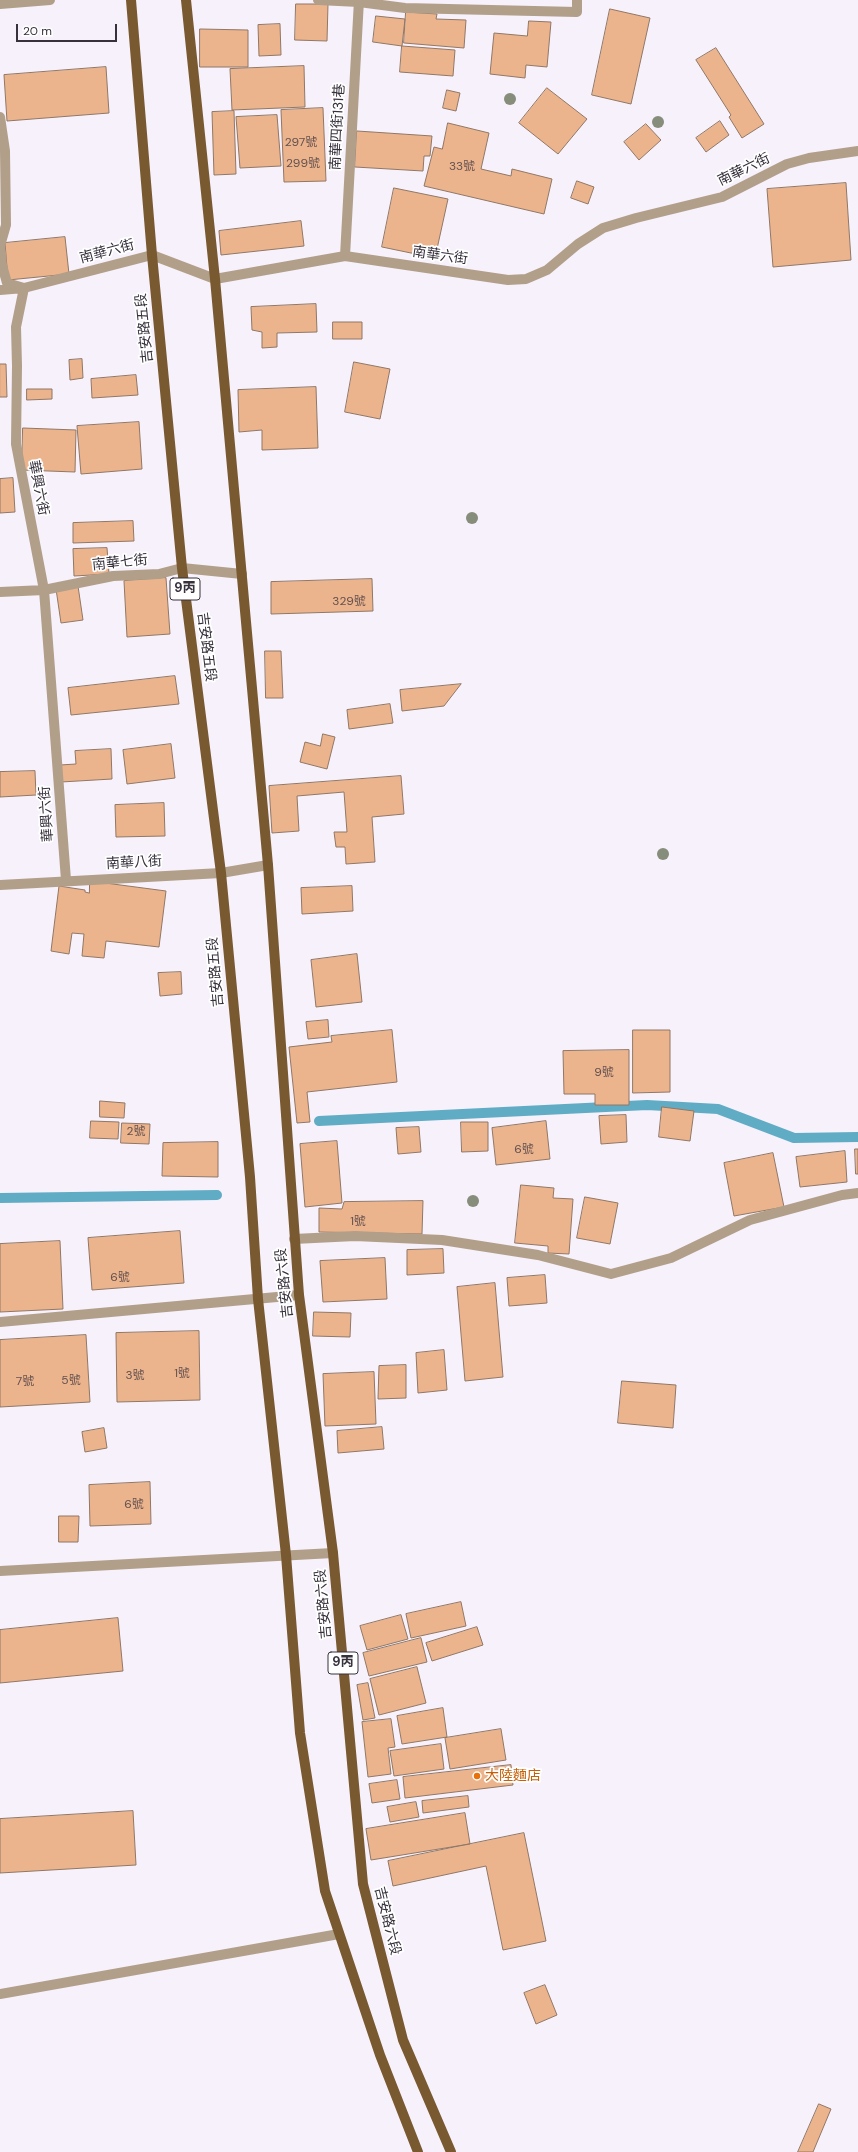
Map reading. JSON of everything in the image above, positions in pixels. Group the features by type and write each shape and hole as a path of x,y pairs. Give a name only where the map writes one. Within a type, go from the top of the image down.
{"main road":[{"name":"吉安路五段","path":"131,0 152,255 182,568 221,873 250,1177"},
{"name":"9丙","path":"186,0 216,279 268,866"},
{"name":"吉安路六段","path":"268,866 299,1295 333,1553 363,1884 403,2040 451,2152"},
{"name":"吉安路六段","path":"250,1177 258,1299 286,1555 300,1733 325,1891 380,2055 418,2152"}],"street":[{"path":"0,4 50,0"},
{"path":"318,0 359,1 405,8 577,12 577,0"},
{"name":"南華四街131巷","path":"345,256 359,1"},
{"path":"0,116 5,151 6,217 6,225 0,246 2,265 7,283 24,288"},
{"name":"南華六街","path":"0,290 24,288 152,255 216,279 345,256 508,280 526,279 547,270 578,244 603,228 636,218 722,197 787,164 808,158 858,151"},
{"name":"華興六街","path":"24,288 16,327 16,444 44,590 66,880"},
{"name":"南華七街","path":"0,592 44,590 113,576 159,574 182,568 242,574"},
{"name":"南華八街","path":"0,884 221,873 268,866"},
{"path":"294,1239 355,1236 442,1240 538,1255 611,1274 671,1258 750,1220 858,1193"},
{"path":"0,1322 299,1295"},
{"path":"0,1571 333,1553"},
{"path":"0,1994 339,1934"}],"building":[{"path":"296,4 328,4 327,41 295,40"},
{"path":"610,9 650,18 631,104 592,95"},
{"path":"406,12 437,14 436,19 466,20 464,48 404,43"},
{"path":"376,16 405,19 402,46 373,42"},
{"path":"529,21 551,22 547,67 526,65 525,78 490,74 494,33 527,36"},
{"path":"280,24 281,55 259,56 258,25"},
{"path":"200,29 248,30 248,67 200,67"},
{"path":"402,46 455,50 453,76 400,72"},
{"path":"716,48 764,124 742,138 729,117 731,115 696,60"},
{"path":"304,66 305,107 232,110 230,69"},
{"path":"106,67 109,113 7,121 4,75"},
{"path":"547,88 587,119 558,154 519,123"},
{"path":"447,90 460,93 456,111 443,108"},
{"path":"323,108 326,181 284,182 281,110"},
{"path":"234,111 236,174 214,175 212,112"},
{"path":"277,115 281,166 240,168 236,117"},
{"path":"720,121 729,135 706,152 696,138"},
{"path":"448,123 489,133 481,169 511,176 512,169 552,179 544,214 424,186 434,147 442,149"},
{"path":"646,124 661,140 639,160 624,142"},
{"path":"357,131 432,136 430,156 424,156 423,171 355,167"},
{"path":"577,181 594,187 588,204 571,198"},
{"path":"846,183 851,260 773,267 767,189"},
{"path":"394,188 448,199 435,258 382,247"},
{"path":"301,221 304,246 221,255 219,231"},
{"path":"65,237 69,274 8,280 5,243"},
{"path":"316,304 317,332 277,333 277,347 262,348 262,332 252,330 251,307"},
{"path":"333,322 362,322 362,339 333,339"},
{"path":"82,359 83,378 70,380 69,360"},
{"path":"354,362 390,369 380,419 345,412"},
{"path":"0,364 6,364 7,397 0,397"},
{"path":"136,375 138,395 92,398 91,379"},
{"path":"316,387 318,448 262,450 262,430 239,432 238,390"},
{"path":"27,389 52,389 52,399 27,400"},
{"path":"139,422 142,469 81,474 77,426"},
{"path":"23,428 76,430 75,472 22,470"},
{"path":"13,478 15,512 0,513 0,479"},
{"path":"133,521 134,541 73,543 73,523"},
{"path":"107,548 109,574 74,576 73,549"},
{"path":"166,578 170,634 127,637 124,581"},
{"path":"372,579 373,611 271,614 271,582"},
{"path":"78,586 83,620 61,623 56,589"},
{"path":"265,651 281,651 283,698 266,698"},
{"path":"175,676 179,704 71,715 68,688"},
{"path":"461,684 444,706 402,711 400,690"},
{"path":"390,704 393,723 349,729 347,710"},
{"path":"323,734 335,737 327,769 300,762 305,742 320,746"},
{"path":"171,744 175,778 127,784 123,750"},
{"path":"111,749 112,779 61,782 60,765 76,764 75,751"},
{"path":"35,771 36,795 0,797 0,772"},
{"path":"401,776 404,814 372,817 375,862 346,864 345,847 336,847 334,832 347,832 344,792 297,796 299,831 272,833 269,786"},
{"path":"164,803 165,836 116,837 115,805"},
{"path":"90,881 166,891 159,947 106,941 104,958 82,956 84,934 72,933 69,954 51,951 59,886 85,890 85,892 89,893"},
{"path":"352,886 353,911 302,914 301,888"},
{"path":"357,954 362,1002 316,1007 311,960"},
{"path":"181,972 182,994 160,996 158,973"},
{"path":"328,1020 329,1037 308,1039 306,1022"},
{"path":"392,1030 397,1082 307,1092 310,1122 297,1123 289,1047 332,1042 331,1036"},
{"path":"633,1030 670,1030 670,1092 633,1093"},
{"path":"629,1050 629,1105 595,1105 595,1094 564,1094 563,1051"},
{"path":"100,1101 125,1103 124,1118 100,1117"},
{"path":"662,1107 694,1111 690,1141 659,1137"},
{"path":"626,1115 627,1142 601,1144 599,1116"},
{"path":"91,1121 119,1122 118,1139 90,1138"},
{"path":"546,1121 550,1159 496,1165 492,1128"},
{"path":"461,1122 488,1122 488,1151 462,1152"},
{"path":"122,1123 150,1124 149,1144 121,1143"},
{"path":"419,1127 421,1152 398,1154 396,1128"},
{"path":"337,1141 342,1203 305,1207 300,1144"},
{"path":"218,1142 218,1177 162,1176 163,1143"},
{"path":"855,1149 858,1149 858,1174 856,1174"},
{"path":"845,1151 847,1182 800,1187 796,1157"},
{"path":"773,1153 784,1207 734,1216 724,1163"},
{"path":"521,1185 554,1188 553,1198 573,1199 569,1254 548,1253 548,1246 515,1243"},
{"path":"585,1197 618,1203 610,1244 577,1238"},
{"path":"423,1201 422,1234 319,1232 319,1208 342,1209 344,1202"},
{"path":"180,1231 184,1283 92,1290 88,1238"},
{"path":"60,1241 63,1309 0,1312 0,1244"},
{"path":"443,1249 444,1273 407,1275 407,1250"},
{"path":"385,1258 387,1299 323,1302 320,1261"},
{"path":"545,1275 547,1303 509,1306 507,1278"},
{"path":"495,1283 503,1377 465,1381 457,1287"},
{"path":"314,1312 351,1313 350,1337 313,1336"},
{"path":"199,1331 200,1400 117,1402 116,1333"},
{"path":"86,1335 90,1402 0,1407 0,1340"},
{"path":"444,1350 447,1390 418,1393 416,1353"},
{"path":"406,1365 406,1398 378,1399 379,1366"},
{"path":"374,1372 376,1424 325,1426 323,1374"},
{"path":"622,1381 676,1385 673,1428 618,1423"},
{"path":"382,1427 384,1449 338,1453 337,1431"},
{"path":"104,1428 107,1448 85,1452 82,1432"},
{"path":"150,1482 151,1524 90,1526 89,1485"},
{"path":"59,1516 79,1516 78,1542 59,1542"},
{"path":"461,1602 466,1626 411,1638 406,1614"},
{"path":"401,1615 408,1639 367,1650 360,1626"},
{"path":"118,1618 123,1671 0,1683 0,1630"},
{"path":"477,1627 483,1645 432,1661 426,1643"},
{"path":"421,1638 427,1662 369,1676 363,1653"},
{"path":"417,1667 426,1703 379,1715 370,1679"},
{"path":"368,1683 375,1718 363,1720 357,1685"},
{"path":"443,1708 447,1737 402,1744 397,1716"},
{"path":"391,1719 395,1747 388,1748 391,1774 368,1777 362,1722"},
{"path":"501,1729 506,1760 450,1769 445,1738"},
{"path":"441,1744 444,1769 394,1776 390,1751"},
{"path":"511,1765 513,1785 405,1798 403,1777"},
{"path":"397,1780 400,1799 372,1803 369,1784"},
{"path":"468,1796 469,1807 423,1813 422,1801"},
{"path":"416,1802 419,1817 390,1822 387,1807"},
{"path":"133,1811 136,1865 0,1873 0,1819"},
{"path":"465,1813 470,1844 371,1860 366,1829"},
{"path":"524,1833 546,1941 503,1950 486,1866 393,1886 388,1861"},
{"path":"545,1985 557,2015 536,2024 524,1993"},
{"path":"819,2104 831,2109 813,2152 798,2152"}],"waterway":[{"path":"319,1121 647,1105 718,1109 794,1138 858,1137"},
{"path":"0,1198 217,1195"}],"place":[{"name":"大陸麵店","path":"477,1776"}]}
